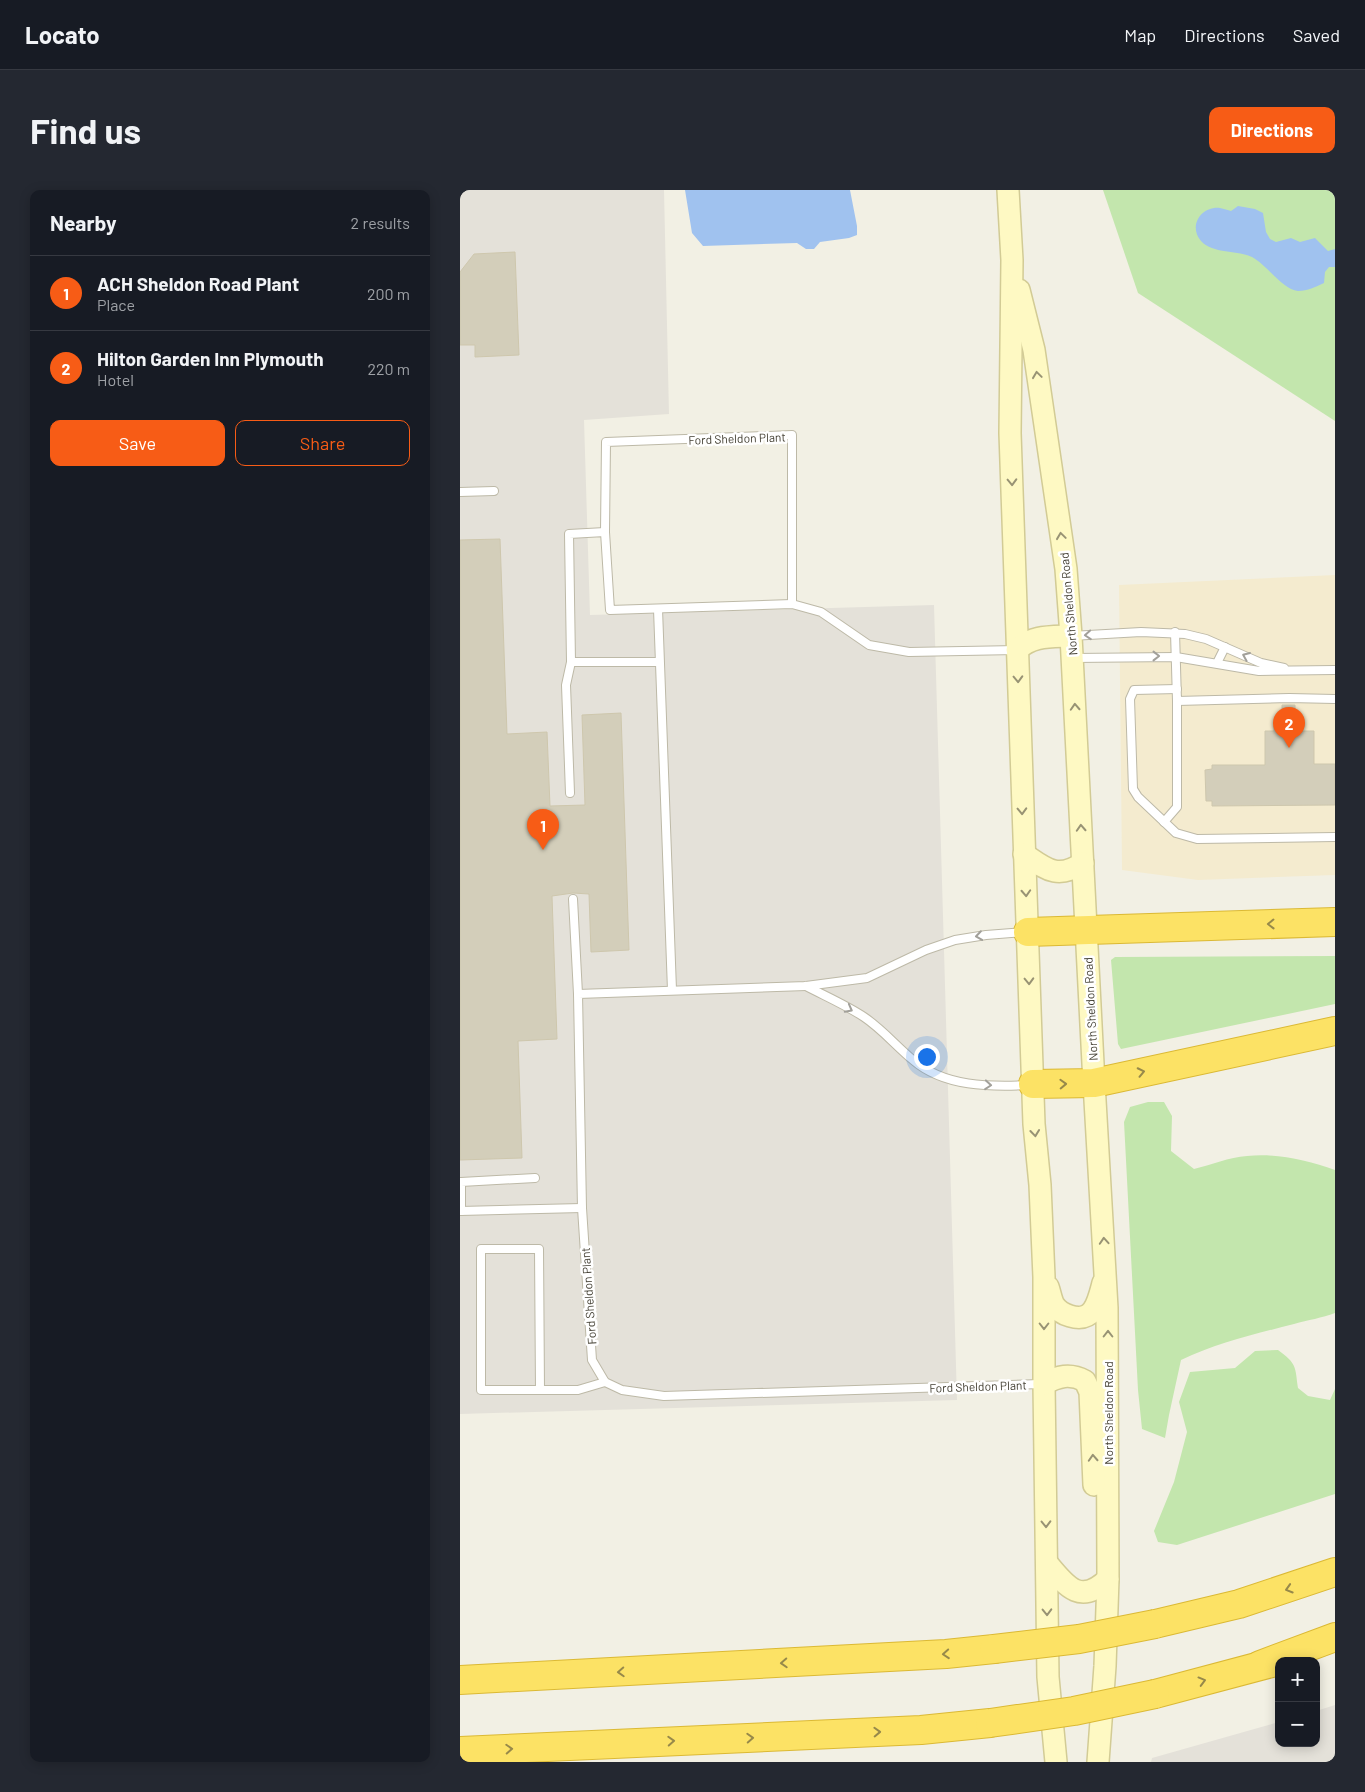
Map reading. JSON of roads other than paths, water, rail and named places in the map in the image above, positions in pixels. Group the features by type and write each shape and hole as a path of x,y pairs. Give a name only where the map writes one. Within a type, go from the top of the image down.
{"highway":[{"path":"1028,932 1335,922"},
{"path":"1033,1084 1094,1082 1335,1031"},
{"path":"460,1680 946,1654 1079,1639 1155,1624 1239,1604 1335,1572"},
{"path":"1249,1668 1335,1637"},
{"path":"1295,1657 1335,1647"},
{"path":"460,1750 921,1730 990,1723 1074,1711 1155,1694 1275,1662"}],"main road":[{"name":"North Sheldon Road","path":"1008,190 1012,260 1010,433 1034,1124 1040,1185 1044,1277 1048,1677 1056,1762"},
{"name":"North Sheldon Road","path":"1012,260 1034,350 1066,569 1072,636 1094,1082 1106,1272 1108,1579 1105,1666 1098,1762"},
{"path":"1017,650 1023,644 1038,638 1072,636"},
{"path":"1024,854 1046,869 1055,872 1067,872 1083,863"},
{"path":"1044,1277 1058,1311 1077,1318 1086,1317 1092,1312 1098,1302 1106,1272"},
{"path":"1044,1384 1053,1378 1076,1376 1085,1381 1090,1392 1095,1510 1108,1539"},
{"path":"1046,1563 1064,1584 1074,1591 1088,1593 1098,1588 1108,1579"}],"lane":[{"name":"Ford Sheldon Plant","path":"792,604 792,435 606,442 605,532 610,610 792,604 821,612 869,646 909,652 1017,650"},
{"path":"460,492 494,491"},
{"path":"570,793 566,685 571,662 569,534 605,532"},
{"path":"658,608 672,990"},
{"path":"1164,822 1177,807 1176,632"},
{"path":"1072,636 1176,632 1206,639 1261,662 1293,670"},
{"path":"1216,663 1225,647"},
{"path":"1072,658 1176,657 1259,671 1335,670"},
{"path":"571,662 659,662"},
{"path":"1176,689 1134,690 1130,698 1133,789 1138,797 1164,822 1176,833 1197,840 1335,837"},
{"path":"1177,701 1289,698 1335,699"},
{"name":"Ford Sheldon Plant","path":"573,899 578,994 582,1208 592,1360 605,1382 622,1390 664,1396 1044,1384"},
{"path":"578,994 806,986 866,978 926,950 954,940 986,935 1028,932"},
{"path":"806,986 864,1017 914,1061 935,1074 959,1082 1004,1086 1033,1084"},
{"path":"535,1178 460,1182 461,1211 582,1208"},
{"path":"540,1390 539,1249 481,1249 481,1390 540,1390 578,1390 605,1382"}],"water":[{"path":"685,190 850,190 857,235 820,242 814,249 806,249 797,243 703,246 692,233"},
{"path":"1238,206 1255,209 1263,213 1266,232 1270,239 1276,242 1291,238 1300,242 1315,238 1328,251 1335,249 1335,267 1329,267 1325,272 1324,283 1305,290 1292,290 1252,257 1218,250 1201,241 1197,235 1196,223 1202,214 1213,208 1231,211"}],"place":[{"name":"Hilton Garden Inn Plymouth","path":"1289,748"},
{"name":"ACH Sheldon Road Plant","path":"543,850"}]}
